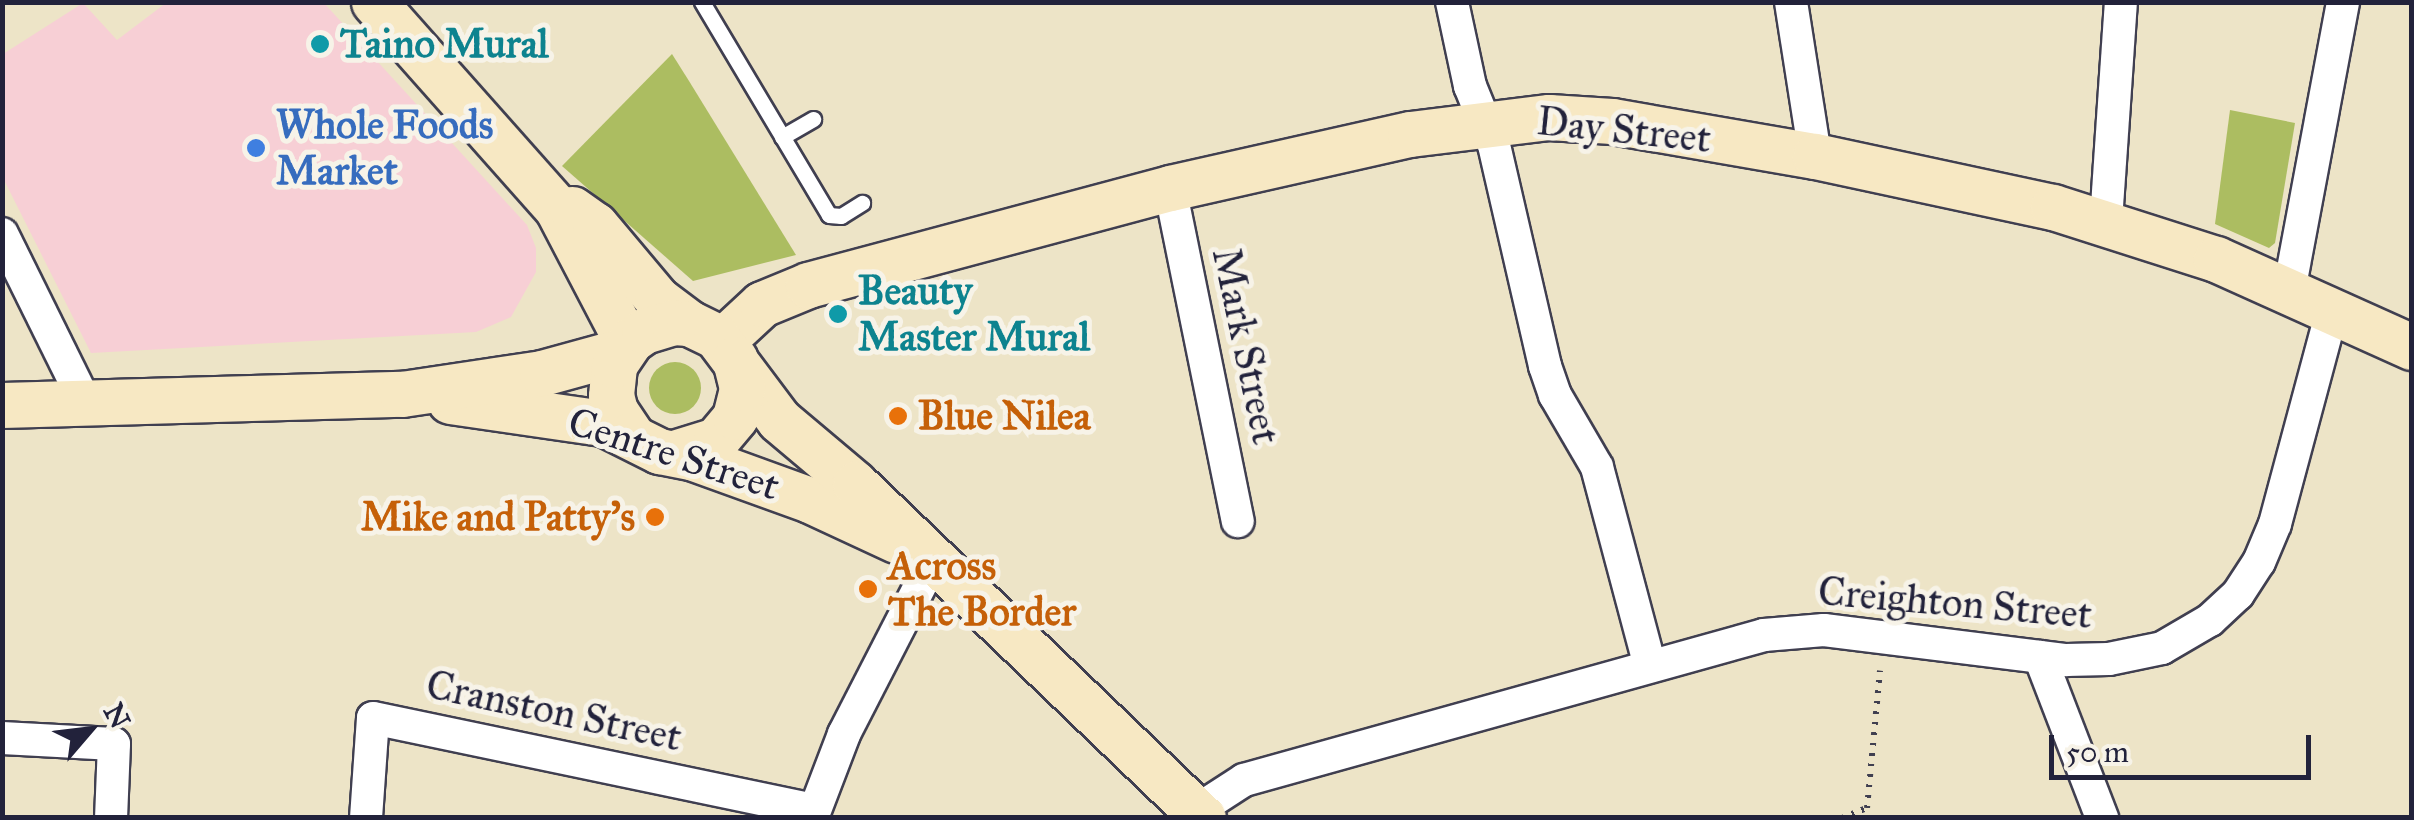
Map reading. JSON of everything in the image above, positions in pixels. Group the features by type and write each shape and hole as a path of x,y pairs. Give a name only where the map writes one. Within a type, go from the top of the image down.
{"main road":[{"path":"374,2 541,188 567,223 625,347 614,365 611,396 615,411 632,436"},
{"name":"Day Street","path":"715,341 762,304 792,289 1170,188 1483,122 1549,117 1612,121 1815,156 1942,180 2106,221 2201,253 2412,347"},
{"path":"541,188 595,225 657,299 715,341 742,388 735,417 716,440 674,453"},
{"name":"Centre Street","path":"2,405 87,406 402,394 542,373 625,347 658,325 715,341 779,420 934,558 1199,814"},
{"name":"Centre Street","path":"402,394 588,420 659,451 810,500 934,558"}],"street":[{"path":"1452,2 1470,86 1494,145 1549,381 1596,467 1650,666"},
{"path":"1791,2 1815,156"},
{"path":"2106,221 2121,2"},
{"path":"2289,292 2343,2"},
{"name":"Mark Street","path":"1170,188 1238,521"},
{"path":"2,234 87,406"},
{"name":"Creighton Street","path":"1199,814 1244,780 1736,641 1805,630 2040,657 2109,660 2162,648 2196,630 2238,594 2259,562 2275,524 2332,312"},
{"path":"813,814 844,734 934,558"},
{"path":"2040,657 2102,818"},
{"name":"Cranston Street","path":"366,818 373,718 813,814"},
{"path":"2,738 114,744 111,818"}],"lane":[{"path":"702,2 829,215 841,216 862,203"},
{"path":"782,137 813,119"}],"path":[{"path":"1872,818 1866,808 1880,664"},
{"path":"1842,818 1866,808"}],"shaded area":[{"path":"83,3 117,40 166,3 324,3 527,225 536,248 536,272 511,317 476,332 91,353 2,176 3,54"}],"green space":[{"path":"672,54 796,255 693,281 562,166"},
{"path":"2230,110 2295,123 2275,243 2269,248 2215,224"},
{"path":"675,362 693,370 701,388 693,406 675,414 657,406 649,388 657,370"}],"place":[{"name":"Taino Mural","path":"320,44"},
{"name":"Whole Foods Market","path":"256,148"},
{"name":"Beauty Master Mural","path":"838,314"},
{"name":"Blue Nilea","path":"898,416"},
{"name":"Mike and Patty's","path":"655,517"},
{"name":"Across The Border","path":"868,589"}]}
